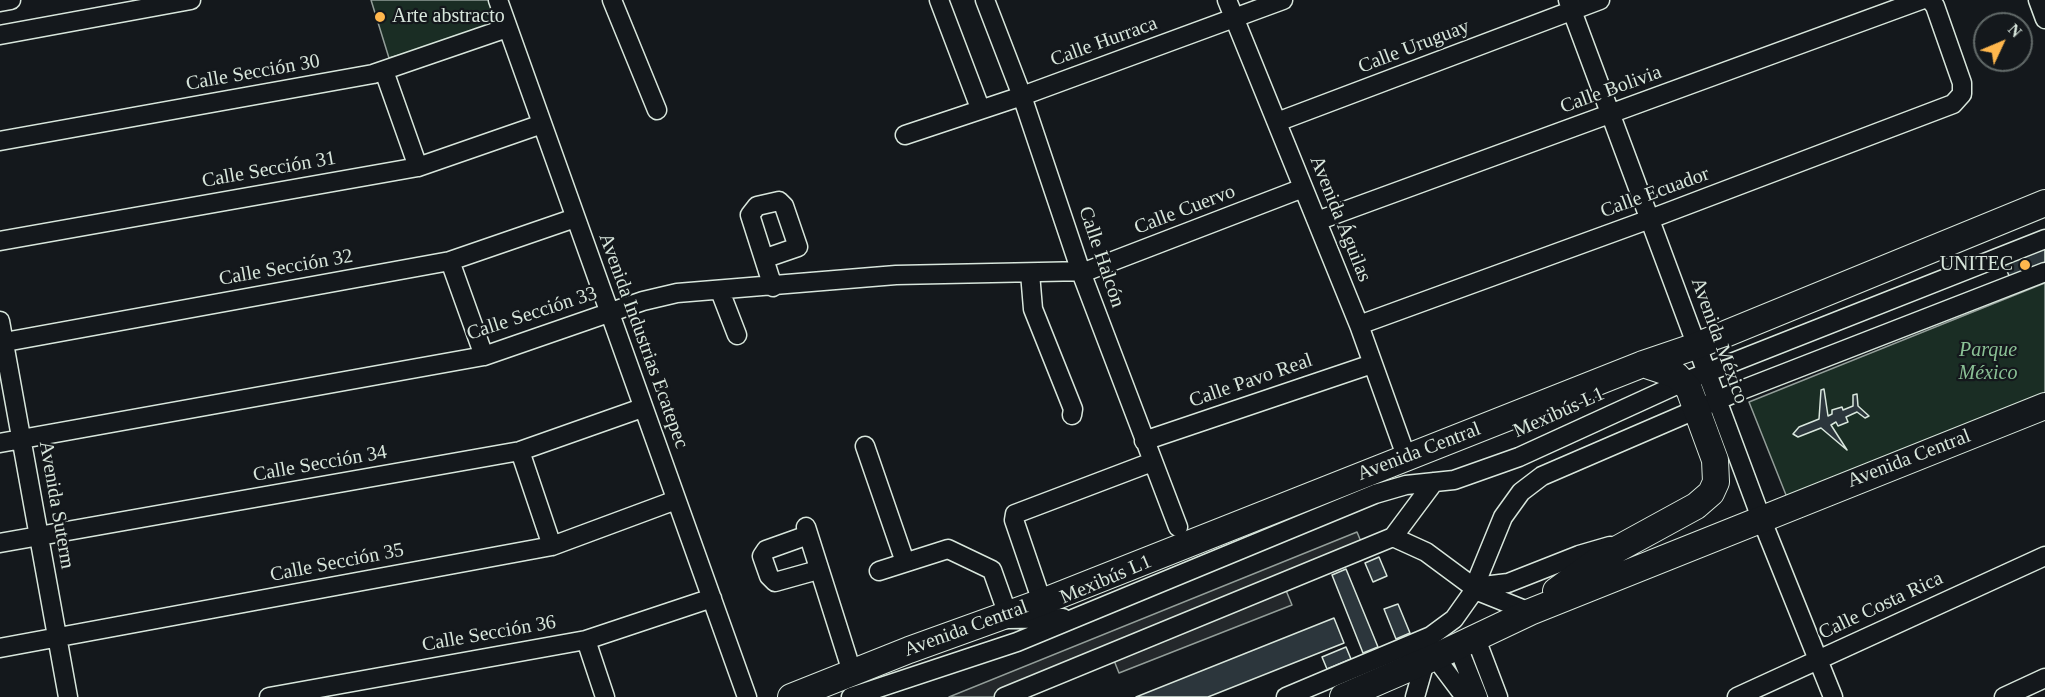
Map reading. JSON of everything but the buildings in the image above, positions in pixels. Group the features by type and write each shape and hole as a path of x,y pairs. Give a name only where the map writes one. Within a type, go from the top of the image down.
{"highway":[{"name":"Avenida Central","path":"791,697 851,685 1002,617 1406,456 1643,364 1696,346 2045,203"},
{"path":"1530,612 1581,572 1696,506 1711,493 1716,482 1716,470 1707,405 1669,372 1643,364"},
{"name":"Avenida Central","path":"1343,697 1449,651 1530,612 2045,406"}],"street":[{"path":"0,2 11,0"},
{"path":"0,35 191,0"},
{"name":"Avenida Industrias Ecatepec","path":"498,0 747,697"},
{"path":"612,0 657,110"},
{"path":"939,0 981,108"},
{"name":"Calle Halcón","path":"986,0 1143,441 1178,527"},
{"name":"Avenida Águilas","path":"1227,0 1359,325 1406,456"},
{"name":"Calle Hurraca","path":"904,135 1022,96 1283,0"},
{"name":"Calle Uruguay","path":"1276,123 1570,5 1600,0"},
{"name":"Calle Bolivia","path":"1317,221 1921,0"},
{"name":"Calle Ecuador","path":"1359,325 1650,219 1953,104 1962,94 1962,83 1935,6 1930,0"},
{"path":"2038,0 2045,19"},
{"name":"Avenida México","path":"1570,5 1707,372 1707,405 1761,518 1833,697"},
{"name":"Calle Sección 30","path":"0,141 384,71 507,28"},
{"path":"384,71 418,166"},
{"name":"Calle Sección 31","path":"0,242 418,166 542,124"},
{"name":"Calle Cuervo","path":"1082,272 1304,188"},
{"name":"Calle Sección 32","path":"2,343 450,261 576,218"},
{"name":"Mexibús L1","path":"851,685 883,684 969,660 1375,494 1406,485 1454,480 1519,456 1707,372 2045,239"},
{"path":"766,258 773,287"},
{"path":"450,261 484,356"},
{"name":"Calle Sección 33","path":"0,443 484,356 664,295 896,275 1082,272"},
{"path":"1286,697 1431,636 1454,619 1474,587 1503,517 1530,484 1555,469 1707,405 2045,272"},
{"path":"1030,273 1033,309 1073,409 1072,415"},
{"path":"720,291 737,335"},
{"name":"Avenida Suterm","path":"0,321 2,343 68,697"},
{"name":"Calle Pavo Real","path":"1143,441 1372,364"},
{"name":"Calle Sección 34","path":"0,543 520,451 642,408"},
{"path":"865,446 905,562"},
{"path":"520,451 552,546"},
{"path":"1042,602 1014,520 1015,514 1152,462"},
{"path":"1004,697 1393,537 1434,482"},
{"name":"Calle Sección 35","path":"0,648 552,546 676,500"},
{"path":"818,570 775,582 769,576 762,556 766,550 807,531 851,685"},
{"path":"1393,537 1426,552 1489,596 1530,612"},
{"path":"1474,587 1508,584 1579,555 1609,546 1626,545"},
{"path":"879,571 948,549 992,570 1002,617 1074,618"},
{"name":"Calle Costa Rica","path":"1737,697 2045,555"},
{"name":"Calle Sección 36","path":"269,697 586,640 712,598"},
{"path":"586,640 605,697"},
{"path":"1415,697 1449,651"},
{"path":"1449,651 1465,697"},
{"path":"1449,651 1478,697"},
{"path":"1449,651 1497,697"},
{"path":"2004,697 2045,678"}],"green space":[{"path":"371,0 490,0 498,27 389,58"},
{"name":"Parque México","path":"2045,283 2045,397 1788,500 1749,402"}],"shaded area":[{"path":"1357,532 1364,549 1283,583 1292,605 1119,673 1111,653 1004,697 949,697"}],"place":[{"name":"Arte abstracto","path":"380,17"},
{"name":"UNITEC","path":"2025,265"}]}
